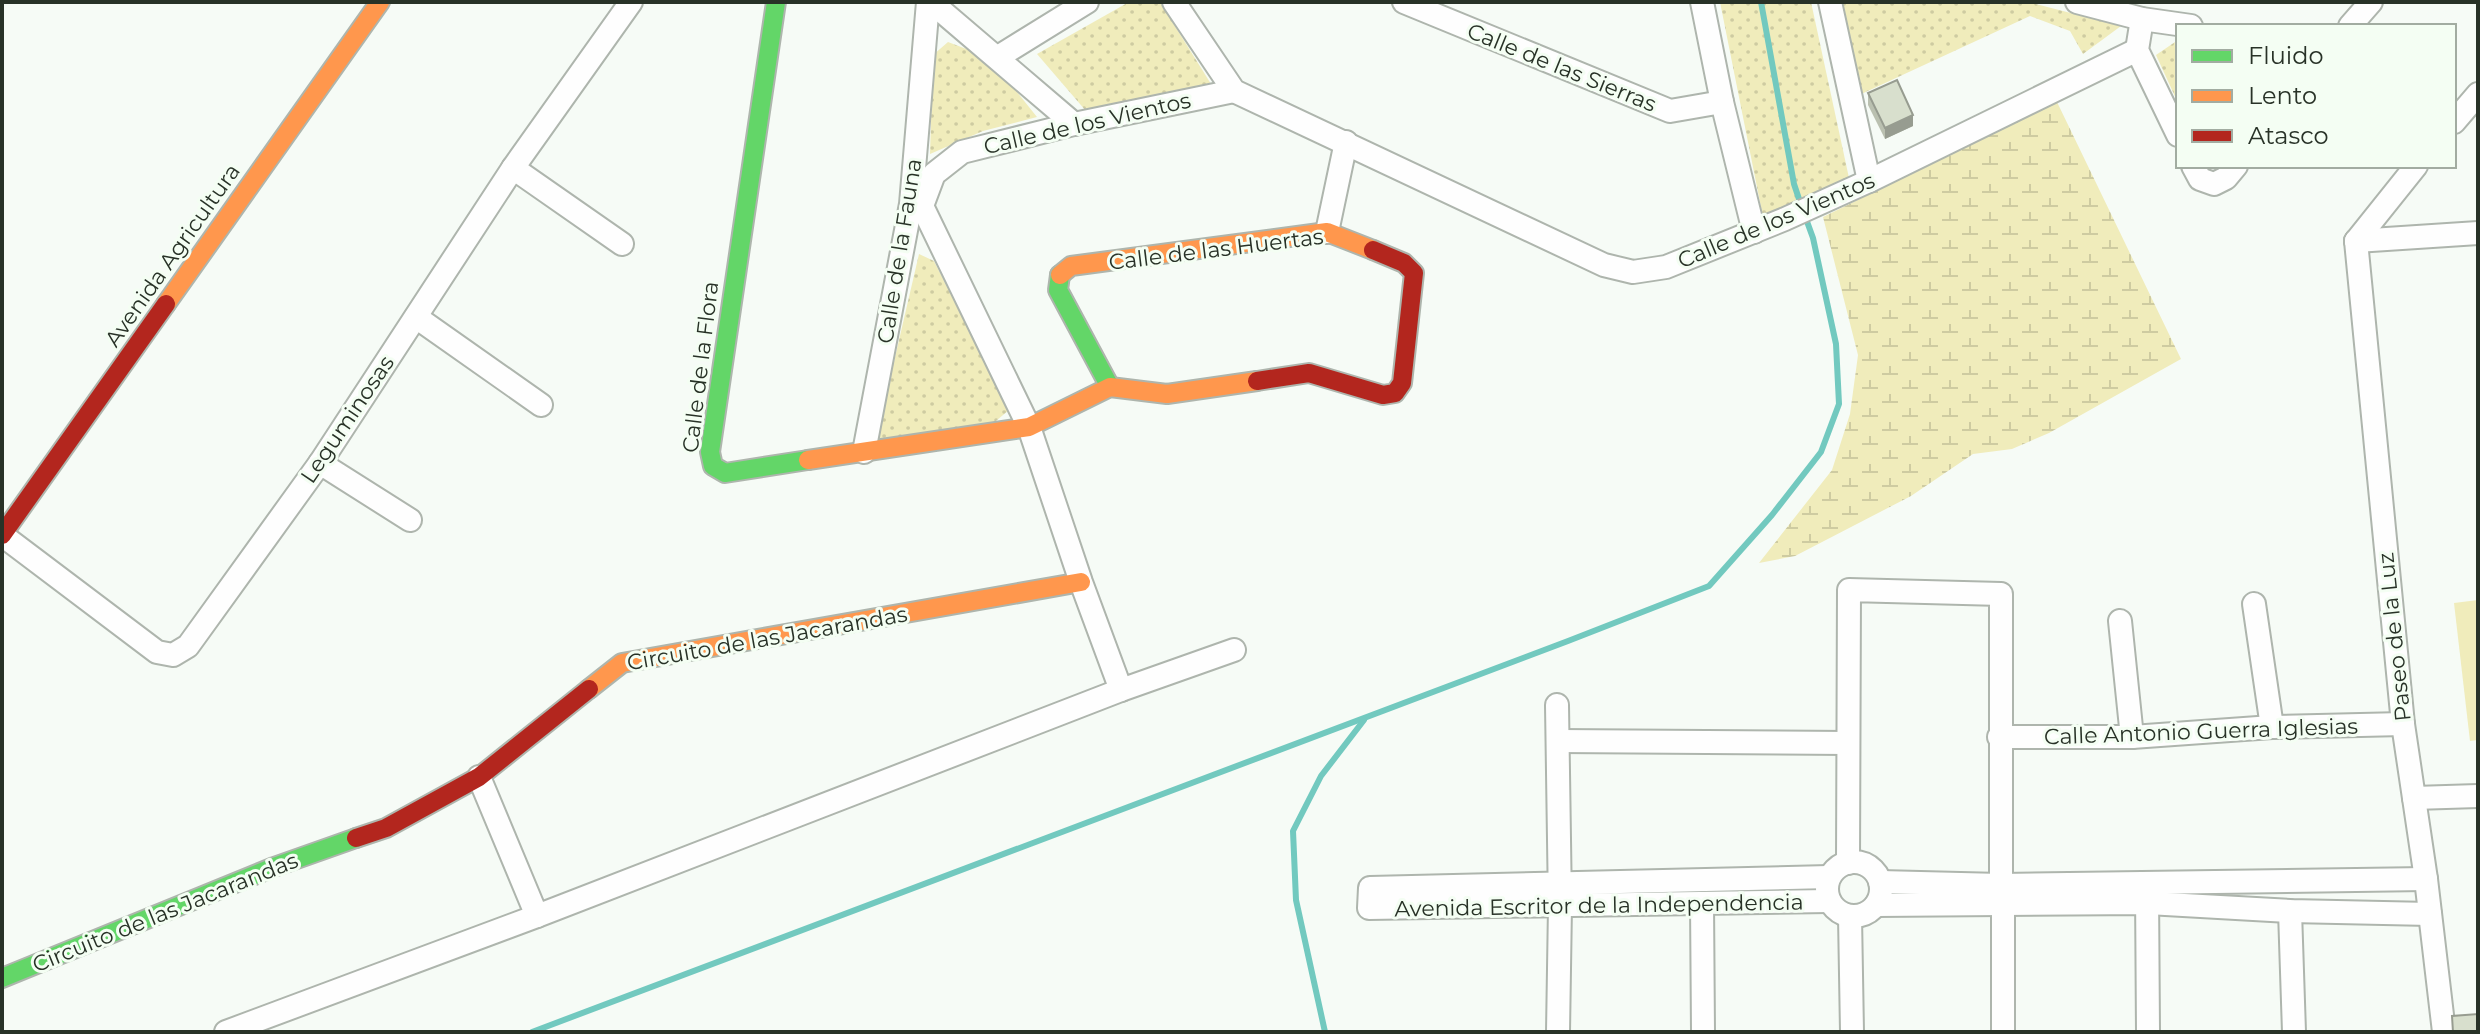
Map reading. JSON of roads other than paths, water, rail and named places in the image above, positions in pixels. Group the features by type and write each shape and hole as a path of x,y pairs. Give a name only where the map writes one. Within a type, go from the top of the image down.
{"street":[{"name":"Avenida Agricultura","path":"2,535 380,2"},
{"name":"Leguminosas","path":"2,535 157,652 173,655 188,646 320,463 513,168 631,2"},
{"name":"Calle de la Flora","path":"776,2 710,452 713,466 725,473 1029,427"},
{"path":"930,2 1074,124"},
{"name":"Calle de la Fauna","path":"864,452 917,205 930,2"},
{"path":"998,57 1087,2"},
{"path":"1174,2 1234,91"},
{"name":"Calle de las Sierras","path":"1404,2 1670,111 1722,102"},
{"path":"1702,2 1722,102 1754,232"},
{"path":"1830,2 1869,181"},
{"path":"2077,2 2142,19 2179,17"},
{"path":"2352,24 2371,2"},
{"path":"2142,19 2137,50 2176,131"},
{"name":"Calle de los Vientos","path":"917,205 934,174 962,152 1074,124 1234,91 1604,265 1633,272 1666,267 1785,219 2137,50"},
{"path":"2456,120 2478,94"},
{"path":"1327,232 1346,142"},
{"path":"513,168 622,244"},
{"path":"2194,168 2200,179 2214,184 2226,178 2234,168"},
{"path":"2356,241 2414,168"},
{"path":"917,205 1029,427 1121,690"},
{"name":"Calle de las Huertas","path":"1327,232 1404,263 1414,273 1402,383 1395,393 1383,395 1309,373 1167,394 1110,387 1058,290 1059,276 1071,266 1327,232"},
{"path":"2356,241 2478,233"},
{"name":"Paseo de la Luz","path":"2356,241 2403,724 2444,1032"},
{"path":"416,317 541,405"},
{"path":"1029,427 1110,387"},
{"path":"320,463 410,520"},
{"name":"Circuito de las Jacarandas","path":"2,978 274,867 386,828 479,777 622,663 1081,582"},
{"path":"1848,863 1849,590 2001,594 1999,737 2003,1032"},
{"path":"2254,604 2272,727"},
{"path":"2120,621 2132,737"},
{"path":"226,1032 537,916 1121,690 1234,650"},
{"path":"1557,705 1558,1032"},
{"name":"Calle Antonio Guerra Iglesias","path":"1999,737 2132,737 2272,727 2403,724"},
{"path":"1558,741 1848,743"},
{"path":"479,777 537,916"},
{"path":"2414,798 2478,796"},
{"path":"1848,863 1864,864 1877,875 1880,882 1880,898 1876,905 1860,916 1842,914 1829,901 1826,889 1834,870 1848,863"},
{"name":"Avenida Escritor de la Independencia","path":"1829,877 1370,888 1369,908 1829,901"},
{"path":"1876,905 2002,895 2147,893 2426,879"},
{"path":"1880,882 2002,895"},
{"path":"2147,893 2290,911 2430,915"},
{"path":"2147,893 2148,1032"},
{"path":"1702,903 1703,1032"},
{"path":"2290,911 2294,1032"},
{"path":"2430,915 2423,920 2422,926 2432,1032"},
{"path":"1850,916 1852,1032"}],"waterway":[{"path":"1761,2 1794,184 1801,205"},
{"path":"532,1032 1709,586 1772,515 1821,452 1839,404 1836,344 1813,238 1805,216"},
{"path":"1325,1032 1296,900 1293,831 1321,776 1364,720"}]}
